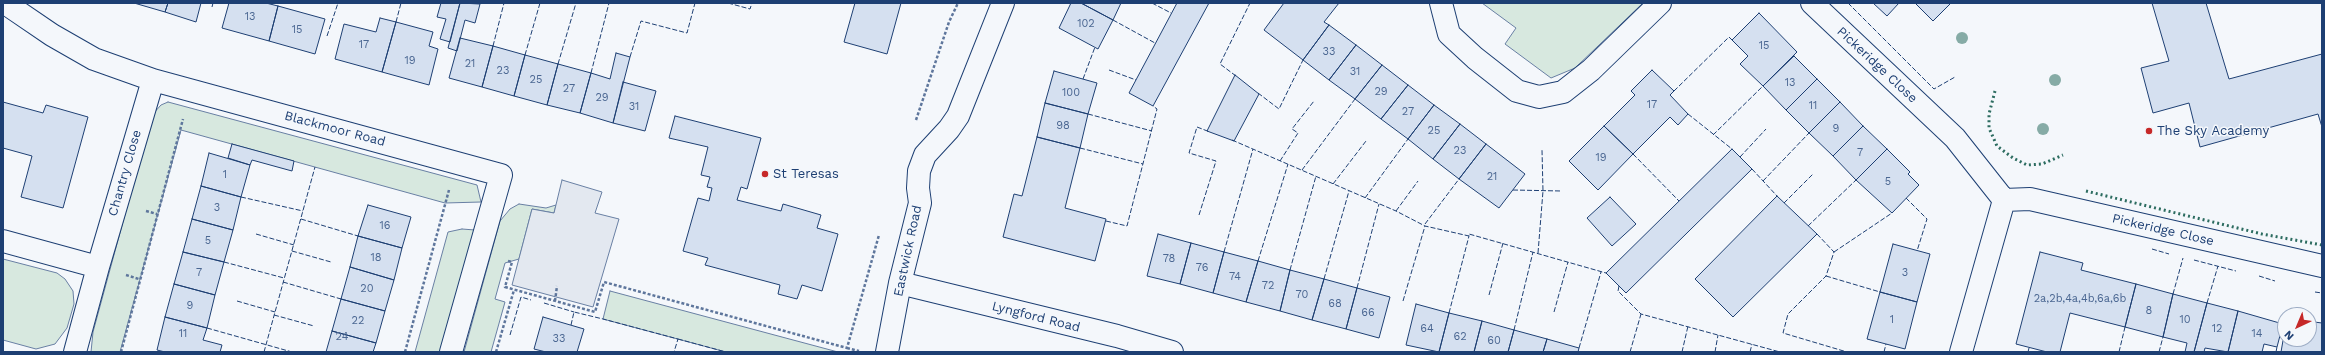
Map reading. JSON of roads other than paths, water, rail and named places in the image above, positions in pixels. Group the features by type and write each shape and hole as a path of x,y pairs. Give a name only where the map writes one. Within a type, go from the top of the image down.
{"street":[{"name":"Blackmoor Road","path":"5,3 52,35 94,59 153,80 501,174 451,352"},
{"name":"Eastwick Road","path":"887,352 900,283 920,203 918,188 919,171 925,155 949,129 958,116 1003,3"},
{"path":"1441,3 1449,34 1475,58 1517,91 1539,97 1563,92 1591,70 1660,3"},
{"name":"Pickeridge Close","path":"1812,3 1955,138 2004,200 2030,199 2322,266"},
{"name":"Chantry Close","path":"75,352 98,267 153,80"},
{"path":"1961,352 2004,200"},
{"path":"3,241 98,267"},
{"name":"Lyngford Road","path":"900,283 1117,336 1172,352"}],"place":[{"name":"The Sky Academy","path":"2149,131"},
{"name":"St Teresas","path":"765,174"}]}
